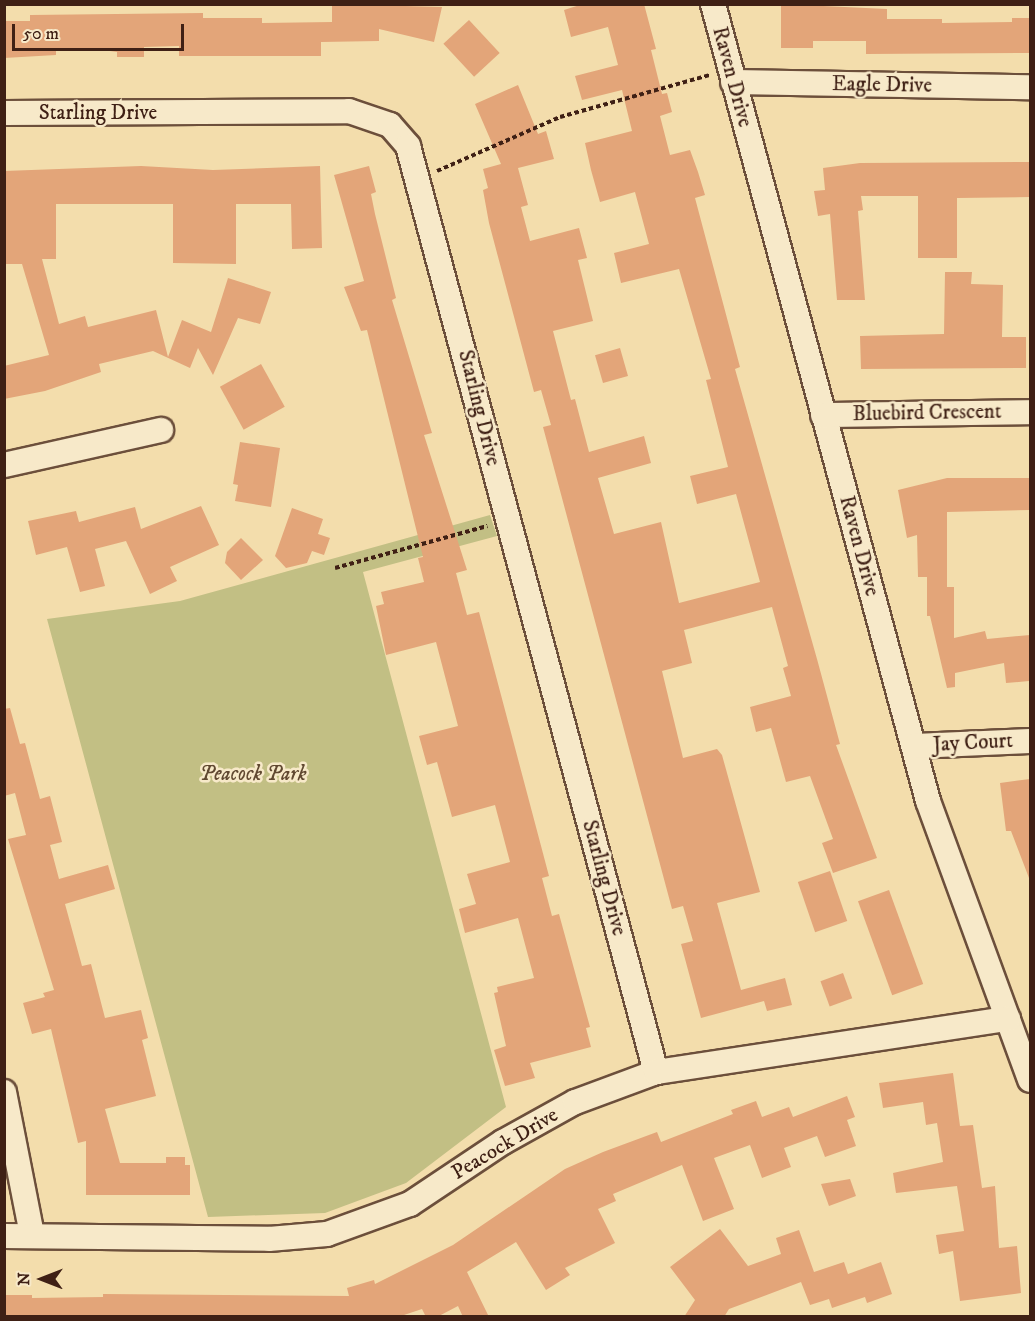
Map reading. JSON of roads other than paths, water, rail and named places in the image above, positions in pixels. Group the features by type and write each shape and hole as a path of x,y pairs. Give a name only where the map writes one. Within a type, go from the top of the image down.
{"street":[{"name":"Raven Drive","path":"713,4 723,78 823,415 915,746 928,801 1030,1080"},
{"name":"Eagle Drive","path":"723,78 1030,87"},
{"name":"Starling Drive","path":"4,113 350,111 390,125 408,146 421,181 508,520 656,1072"},
{"name":"Bluebird Crescent","path":"823,415 1030,412"},
{"path":"4,465 161,430"},
{"name":"Jay Court","path":"915,746 1030,741"},
{"name":"Peacock Drive","path":"4,1236 269,1239 327,1234 410,1204 503,1142 575,1102 656,1072 1008,1019"},
{"path":"4,1092 32,1235"}],"park label":[{"name":"Peacock Park","path":"253,774"}]}
